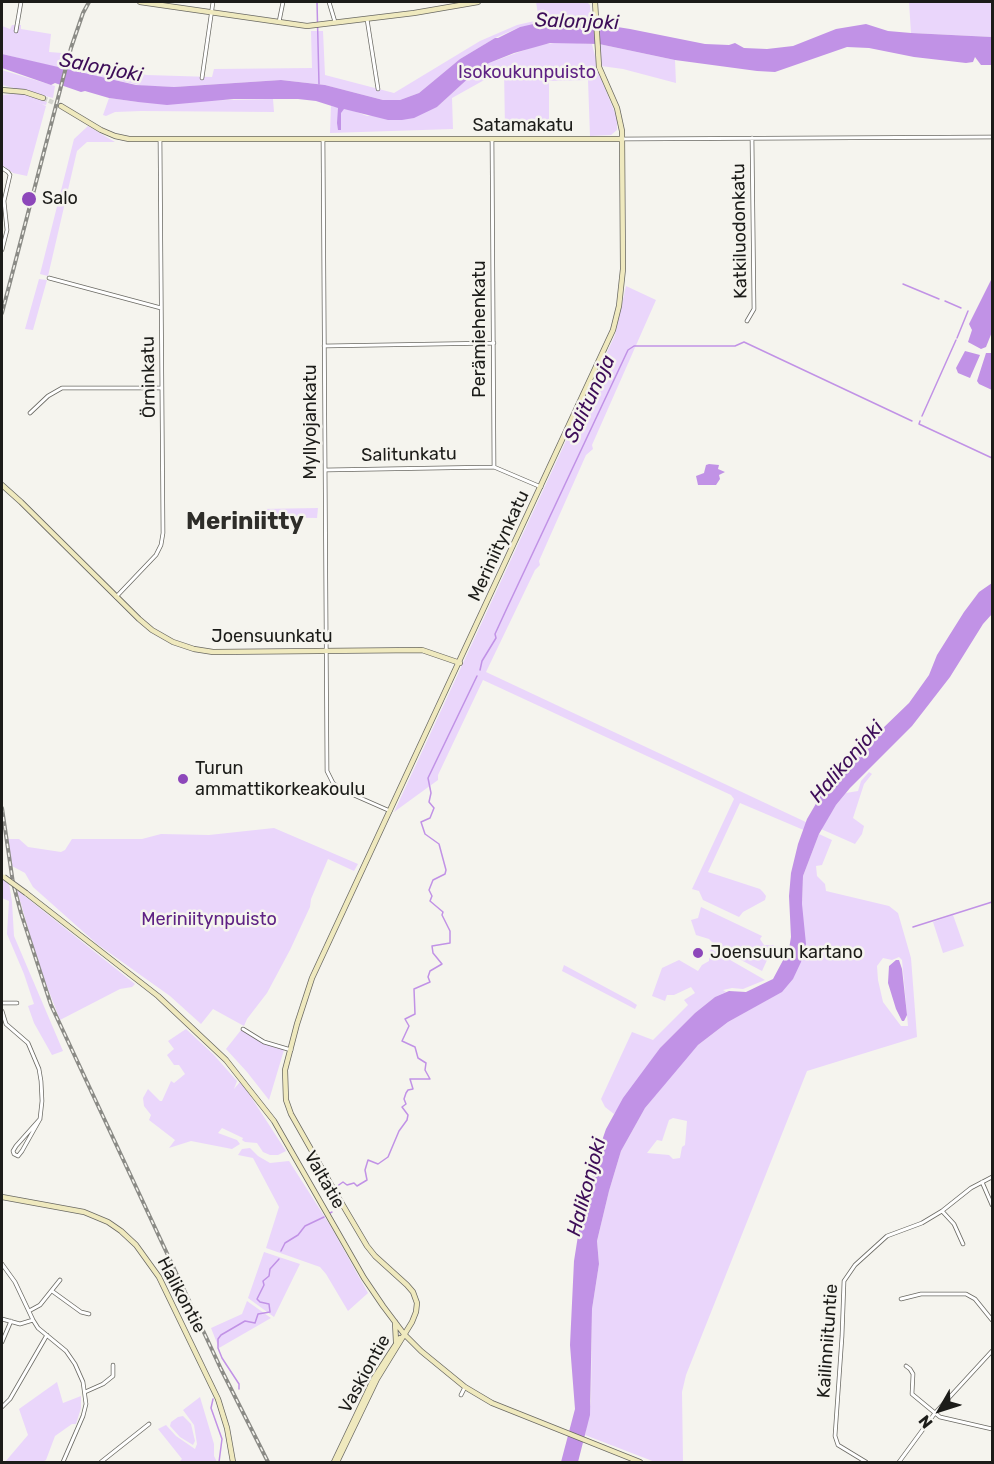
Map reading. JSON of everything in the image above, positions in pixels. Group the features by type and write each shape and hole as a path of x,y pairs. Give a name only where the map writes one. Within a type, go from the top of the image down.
{"main road":[{"path":"140,2 314,26 478,2"},
{"name":"Meriniitynkatu","path":"404,1334 416,1312 417,1303 413,1292 375,1256 362,1238 291,1114 286,1100 285,1070 312,978 606,347 619,306 623,269 622,139 617,108 599,67 595,2"},
{"path":"2,90 25,92 43,98"},
{"name":"Satamakatu","path":"61,106 87,123 115,136 129,139 622,139"},
{"name":"Joensuunkatu","path":"2,485 116,597 152,630 173,642 195,649 231,652 422,650 460,663"},
{"name":"Valtatie","path":"3,875 158,996 226,1060 274,1121 364,1278 394,1322 421,1351 465,1387 505,1408 640,1462"},
{"name":"Halikontie","path":"2,1197 84,1212 121,1230 136,1245 159,1277 218,1399 227,1428 233,1462"},
{"path":"394,1322 396,1342"},
{"name":"Vaskiontie","path":"336,1462 374,1378 396,1342 404,1334"},
{"name":"Vaskiontie","path":"336,1462 377,1380 404,1334"}],"street":[{"path":"16,31 21,2"},
{"path":"202,78 213,2"},
{"path":"279,22 283,2"},
{"path":"329,2 336,24"},
{"path":"367,19 378,89"},
{"name":"Satamakatu","path":"622,139 993,137"},
{"name":"Katkiluodonkatu","path":"747,321 754,309 752,138"},
{"name":"Örninkatu","path":"116,597 149,565 161,545 163,533 160,139"},
{"name":"Perämiehenkatu","path":"492,139 494,467"},
{"name":"Myllyojankatu","path":"323,140 327,771 333,783 340,789 391,811"},
{"path":"2,168 10,176 4,201 7,230 2,250"},
{"path":"49,278 161,308"},
{"path":"324,346 494,343"},
{"path":"30,413 55,390 62,388 162,388"},
{"path":"494,467 541,487"},
{"name":"Salitunkatu","path":"325,470 494,467"},
{"path":"2,1003 17,1003"},
{"path":"2,1011 6,1024 28,1043 39,1069 42,1101 40,1119 22,1152 18,1156 14,1154 16,1146 40,1119"},
{"path":"243,1029 264,1042 291,1050"},
{"name":"Kailinniituntie","path":"866,1462 836,1442 844,1281 855,1265 882,1240 894,1232 922,1223 942,1211 971,1188 993,1177"},
{"path":"982,1182 993,1205"},
{"path":"942,1211 954,1224 963,1244"},
{"path":"2,1264 15,1282 33,1320 63,1348 80,1373 86,1404 63,1462"},
{"path":"29,1311 40,1305 60,1280"},
{"path":"52,1291 81,1312 89,1314"},
{"path":"901,1299 928,1294 966,1294 975,1299 993,1320"},
{"path":"2,1319 20,1324 33,1320"},
{"path":"2,1342 11,1321"},
{"path":"2,1407 10,1399 47,1335"},
{"path":"899,1462 935,1413 993,1351"},
{"path":"85,1392 103,1384 113,1376 113,1365"},
{"path":"906,1366 912,1370 913,1374 912,1394 940,1417 993,1429"},
{"path":"461,1395 465,1387"},
{"path":"101,1462 149,1424"}],"green space":[{"path":"536,2 587,2 590,5 591,23 566,21 520,27 495,38 460,59 419,93 400,100 383,100 325,85 281,80 174,87 144,86 66,70 68,63 147,75 212,77 214,69 312,68 311,31 323,31 325,75 394,93 480,41 517,25 539,20"},
{"path":"909,2 992,2 992,37 911,33"},
{"path":"12,25 21,25 21,29 51,34 49,52 62,53 59,68 2,54 2,26 10,29"},
{"name":"Isokoukunpuisto","path":"562,42 592,44 600,76 617,118 617,130 611,135 590,136 588,80 549,81 549,128 505,129 504,69 452,98 453,129 330,133 331,106 349,109 367,116 437,107 472,75 489,63 538,45"},
{"name":"Isokoukunpuisto","path":"599,44 675,60 676,83 623,69 601,66"},
{"path":"2,70 55,86 53,98 2,85"},
{"path":"24,93 47,102 46,105 41,104 46,106 27,176 13,173 2,165 2,95"},
{"path":"109,98 138,102 273,99 274,112 141,111 115,112 106,116 103,115"},
{"path":"88,126 115,142 87,142 77,151 48,276 40,274 74,139"},
{"path":"39,279 47,280 33,330 25,329"},
{"path":"626,286 656,300 592,445 593,449 586,455 539,561 540,565 535,570 486,672 810,824 806,831 740,803 708,872 760,889 766,896 765,900 743,912 739,917 703,900 699,891 692,889 734,799 731,795 483,680 438,775 438,780 394,812 615,335"},
{"path":"318,508 317,518 260,517 260,509"},
{"path":"869,772 872,774 864,784 853,818 864,826 855,844 821,829 846,793 858,791 861,781"},
{"name":"Meriniitynpuisto","path":"274,828 358,864 354,871 328,859 311,899 310,907 290,950 267,993 244,1026 213,1009 201,1024 170,996 97,944 33,887 25,873 12,866 8,839 19,839 28,847 61,852 72,839 142,839 161,834 209,835"},
{"path":"819,834 832,840 822,865 816,866 817,876 825,884 826,891 889,906 898,913 911,958 917,1037 807,1071 686,1375 682,1392 683,1462 655,1462 585,1435 591,1401 592,1309 599,1264 597,1241 609,1191 621,1151 645,1108 683,1061 698,1045 728,1022 781,992 802,904 803,876","holes":["899,957 902,960 908,1026 901,1026 883,1002 878,980 877,966 883,958 892,960","673,1118 687,1121 685,1145 682,1147 680,1158 673,1159 669,1155 647,1153 657,1140 662,1141 669,1120"]},
{"path":"2,877 9,883 14,936 63,1051 52,1055 34,1023 28,1006 34,1004 7,934 9,901 2,898"},
{"path":"17,890 135,984 132,987 120,989 60,1020 38,963"},
{"path":"701,907 762,936 760,939 764,945 774,945 762,971 718,948 709,939 696,935 691,920 698,918"},
{"path":"953,915 964,946 943,953 933,922"},
{"path":"711,949 765,980 743,989 723,990 726,992 715,997 695,1013 660,1048 614,1114 605,1107 601,1099 632,1032 653,1040 688,1005 684,1000 695,993 691,987 674,995 667,995 665,1001 652,996 662,968 679,960 698,971 709,961"},
{"path":"564,965 631,1001 637,1005 635,1009 562,971"},
{"path":"186,1029 237,1081 234,1089 240,1082 242,1083 286,1151 278,1155 270,1155 263,1152 257,1143 245,1142 243,1138 222,1128 218,1133 237,1140 240,1144 232,1149 191,1141 169,1148 175,1140 149,1120 151,1115 144,1106 143,1098 148,1089 162,1101 171,1081 174,1083 185,1074 179,1065 174,1065 167,1055 174,1049 168,1041"},
{"path":"241,1030 264,1043 284,1050 269,1100 226,1049"},
{"path":"250,1148 270,1163 289,1161 330,1225 368,1293 348,1311 320,1267 266,1248 279,1207 253,1158 238,1155 242,1149"},
{"path":"264,1252 300,1264 274,1317 248,1298"},
{"path":"247,1301 271,1318 219,1348 211,1328 242,1314"},
{"path":"57,1382 63,1403 81,1396 81,1408 76,1424 72,1424 55,1436 46,1460 42,1462 5,1462 28,1435 19,1409"},
{"path":"200,1397 217,1462 179,1462 182,1459 158,1429 166,1425 176,1436 195,1449 197,1444 194,1425 183,1410"},
{"path":"183,1416 191,1424 195,1441 193,1445 180,1437 170,1426 171,1422"}],"water":[{"name":"Salonjoki","path":"547,21 586,22 705,44 735,43 744,48 767,49 793,46 836,29 866,24 888,31 992,37 992,65 981,65 975,57 973,62 966,63 914,57 869,48 847,47 775,72 675,60 599,44 550,43 489,63 472,75 437,107 414,118 388,120 344,109 341,113 341,130 338,130 337,123 338,108 316,101 234,99 167,105 138,102 81,92 55,83 51,85 2,68 2,54 136,85 174,87 281,80 325,85 383,100 400,100 419,93 460,59 495,38 520,27"},
{"path":"992,278 992,332 986,347 981,349 968,342 972,330 969,324"},
{"path":"992,339 992,390 977,381 986,353 991,353"},
{"path":"965,351 980,355 970,378 958,373 956,368"},
{"path":"706,465 719,465 718,469 725,472 719,475 720,479 716,485 698,485 696,476 704,473"},
{"path":"992,583 992,614 983,624 950,677 912,726 850,788 836,805 819,834 803,876 802,904 806,944 793,979 782,992 728,1022 698,1045 645,1108 621,1151 597,1241 599,1264 592,1309 590,1415 578,1462 561,1462 575,1409 570,1345 574,1261 580,1223 596,1158 606,1129 623,1098 660,1048 695,1013 715,997 729,991 746,992 773,979 789,949 791,873 807,819 821,795 852,758 909,703 929,675 937,655 964,612 979,592"},
{"path":"899,960 902,969 907,1015 904,1021 896,1009 888,983 889,966"}],"waterway":[{"path":"317,2 319,84"},
{"path":"903,284 939,299"},
{"path":"945,301 961,308"},
{"path":"957,338 968,311"},
{"path":"922,416 956,340"},
{"name":"Salitunoja","path":"480,670 482,661 496,638 495,634 628,350 634,346 735,346 744,342 912,421"},
{"path":"920,421 919,424 992,458"},
{"name":"Salitunoja","path":"336,1187 343,1182 347,1185 354,1183 357,1186 367,1180 365,1170 368,1160 378,1164 388,1157 399,1131 407,1120 408,1115 402,1107 406,1104 404,1099 406,1093 413,1089 410,1079 430,1079 425,1070 426,1063 418,1058 415,1047 402,1041 409,1026 405,1019 415,1014 414,989 430,982 428,977 430,971 442,964 433,953 432,946 450,943 450,931 442,915 443,912 430,901 432,896 429,890 433,880 445,874 446,870 439,844 425,834 421,822 430,818 434,808 429,802 431,793 428,778 477,676"},
{"path":"913,927 992,902"},
{"name":"Salitunoja","path":"329,1191 337,1209"},
{"name":"Salitunoja","path":"281,1251 285,1243 298,1235 305,1226 324,1217"},
{"name":"Salitunoja","path":"239,1389 239,1384 222,1358 218,1348 218,1339 245,1321 255,1323 258,1314 270,1312 269,1304 257,1299 264,1285 263,1281 269,1276 270,1269 279,1259"},
{"name":"Salitunoja","path":"213,1399 211,1408 222,1439 219,1462"}],"tunnel":[{"path":"43,98 61,106"}],"railway":[{"path":"2,313 71,48 89,2"},
{"path":"2,808 13,883 51,1005 221,1369 268,1462"}],"place":[{"name":"Salo","path":"29,199"},
{"name":"Turun ammattikorkeakoulu","path":"183,779"},
{"name":"Joensuun kartano","path":"698,953"}],"district":[{"name":"Meriniitty","path":"245,522"}],"water label":[{"name":"Halikonjoki","path":"847,762"},
{"name":"Halikonjoki","path":"587,1187"}]}
